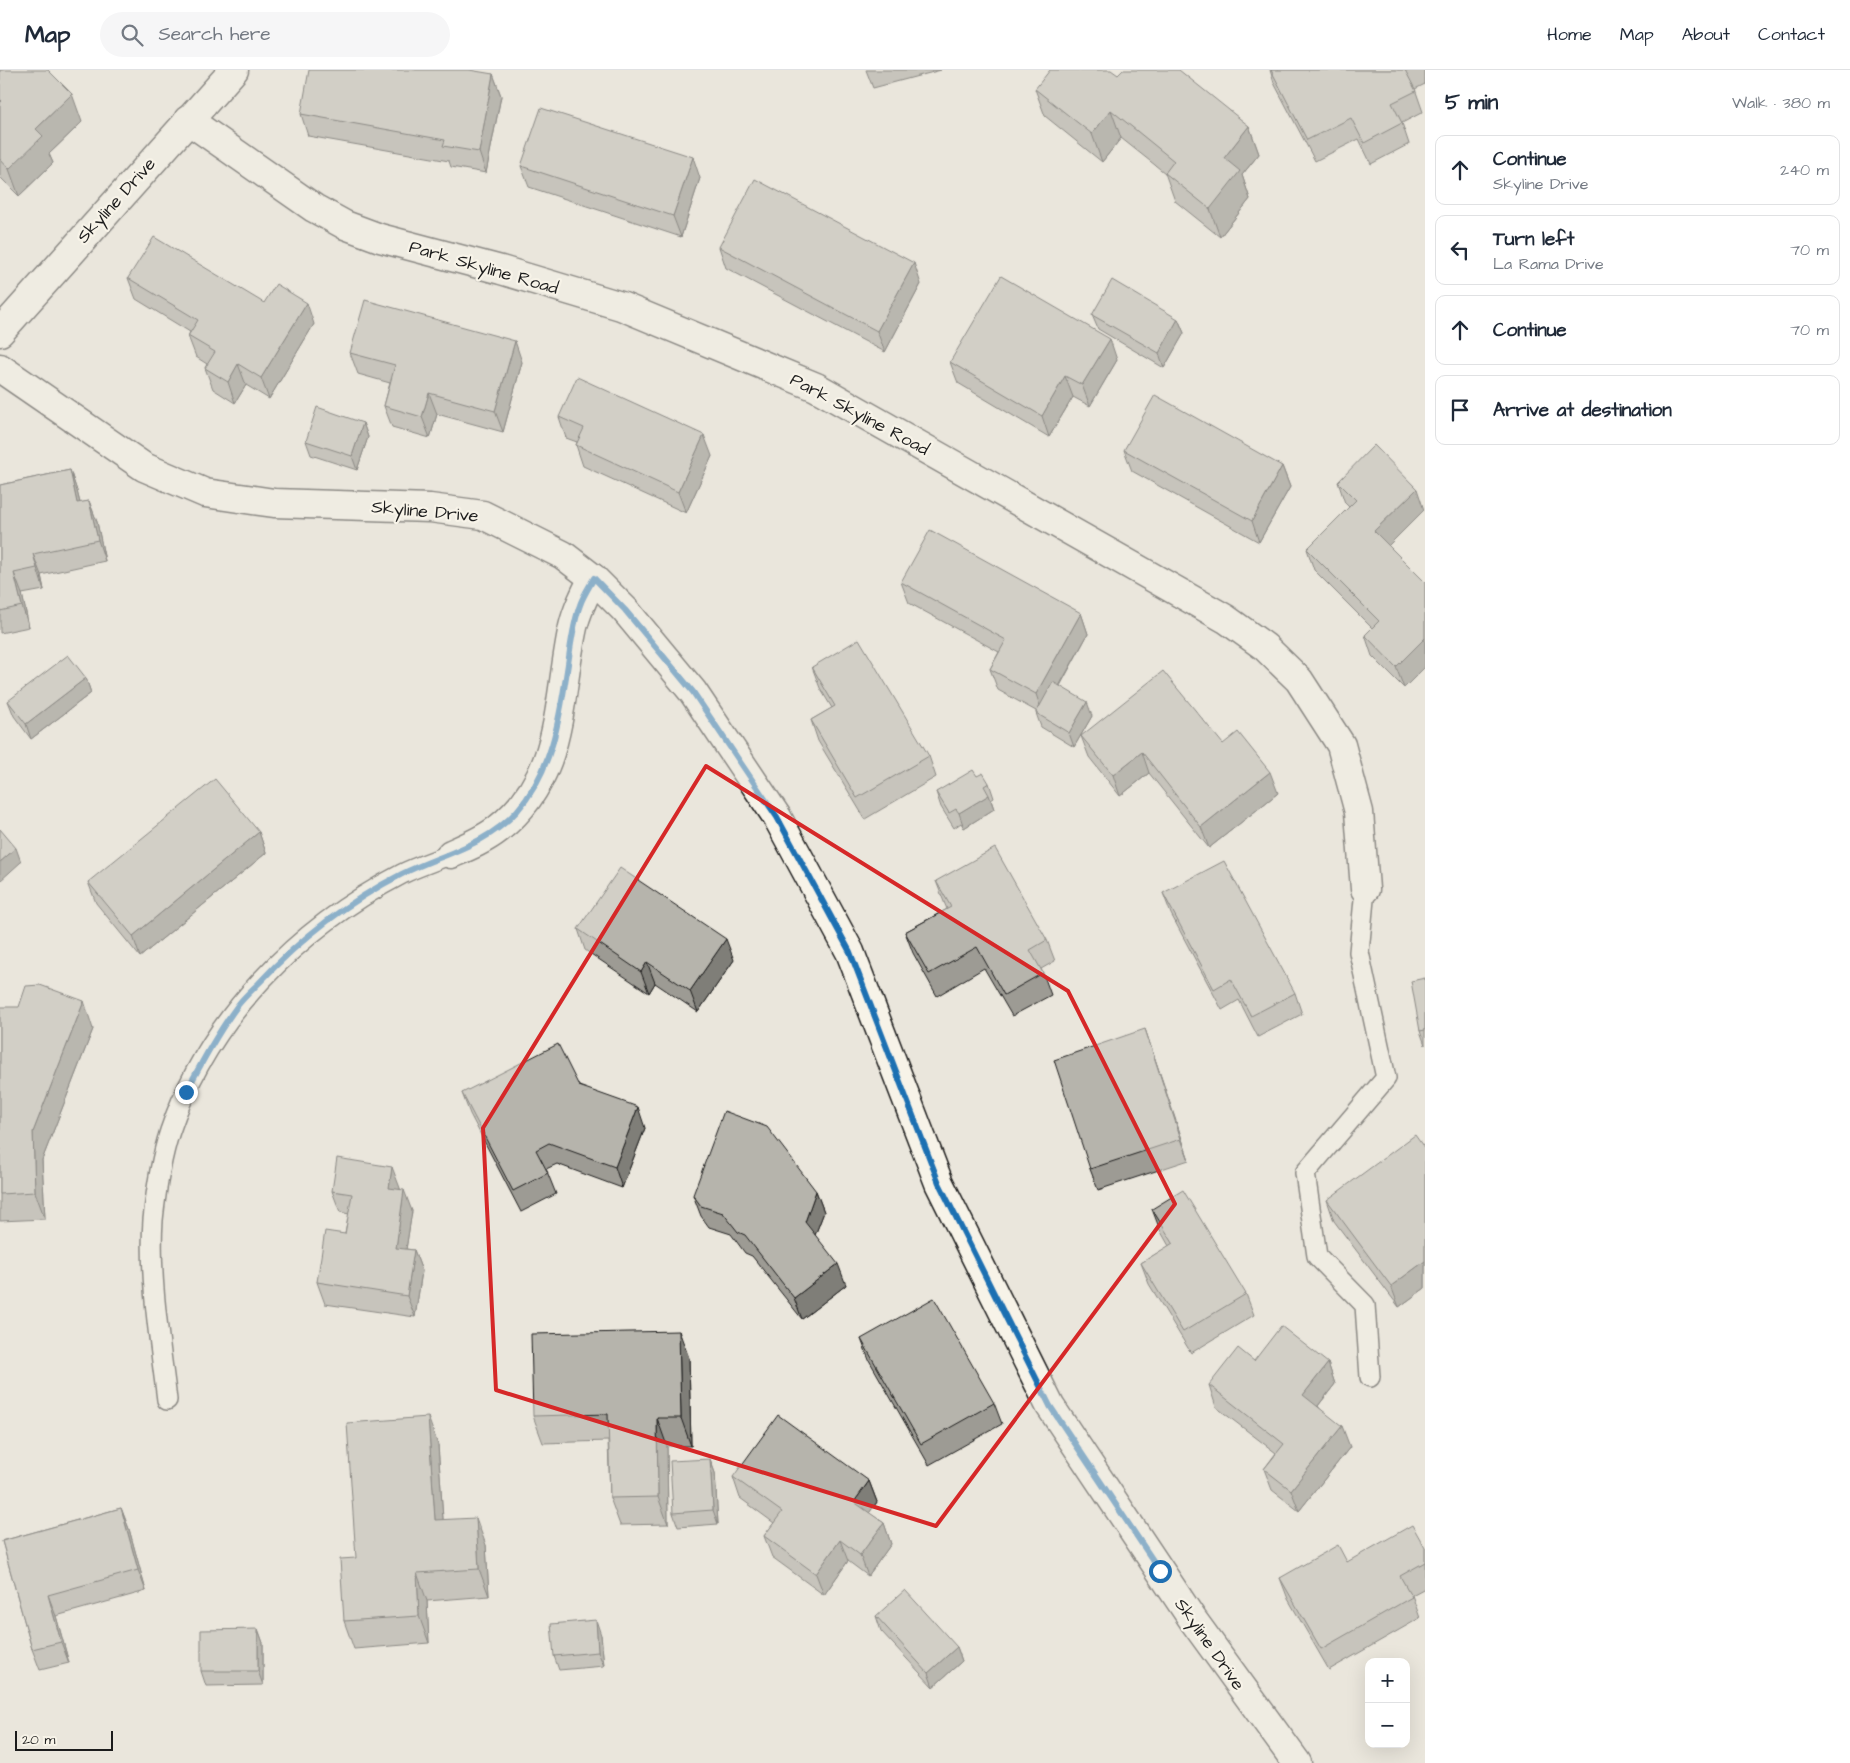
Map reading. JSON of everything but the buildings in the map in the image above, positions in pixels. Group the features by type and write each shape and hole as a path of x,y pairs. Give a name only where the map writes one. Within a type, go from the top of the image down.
{"street":[{"name":"Skyline Drive","path":"0,332 234,70"},
{"name":"Park Skyline Road","path":"188,120 314,208 345,225 380,238 501,270 621,306 816,387 1226,619 1265,647 1299,680 1341,745 1359,812 1365,889"},
{"name":"Skyline Drive","path":"0,368 144,467 205,493 274,503 430,508 483,514 563,555 594,578 625,610 693,692 777,817 850,952 939,1183 1050,1406 1193,1620 1297,1763"},
{"path":"451,854 478,842 498,829 517,812 535,788 547,762 560,718 573,627 580,604 594,578"}],"lane":[{"path":"167,1400 156,1304 152,1251 153,1220 159,1176 170,1132 186,1092 210,1047 239,1004 280,960 319,928 359,900 403,874 451,854"},
{"path":"1365,889 1359,952 1386,1078 1305,1173 1317,1256 1365,1305 1370,1377"}],"highlighted area":[{"path":"706,766 1068,991 1175,1204 936,1526 496,1390 483,1128"}],"route":[{"path":"186,1092 210,1047 239,1004 280,960 319,928 359,900 403,874 478,842 498,829 517,812 535,788 547,762 560,718 573,627 580,604 594,578 625,610 693,692 777,817 850,952 939,1183 1050,1406 1160,1571"}]}
